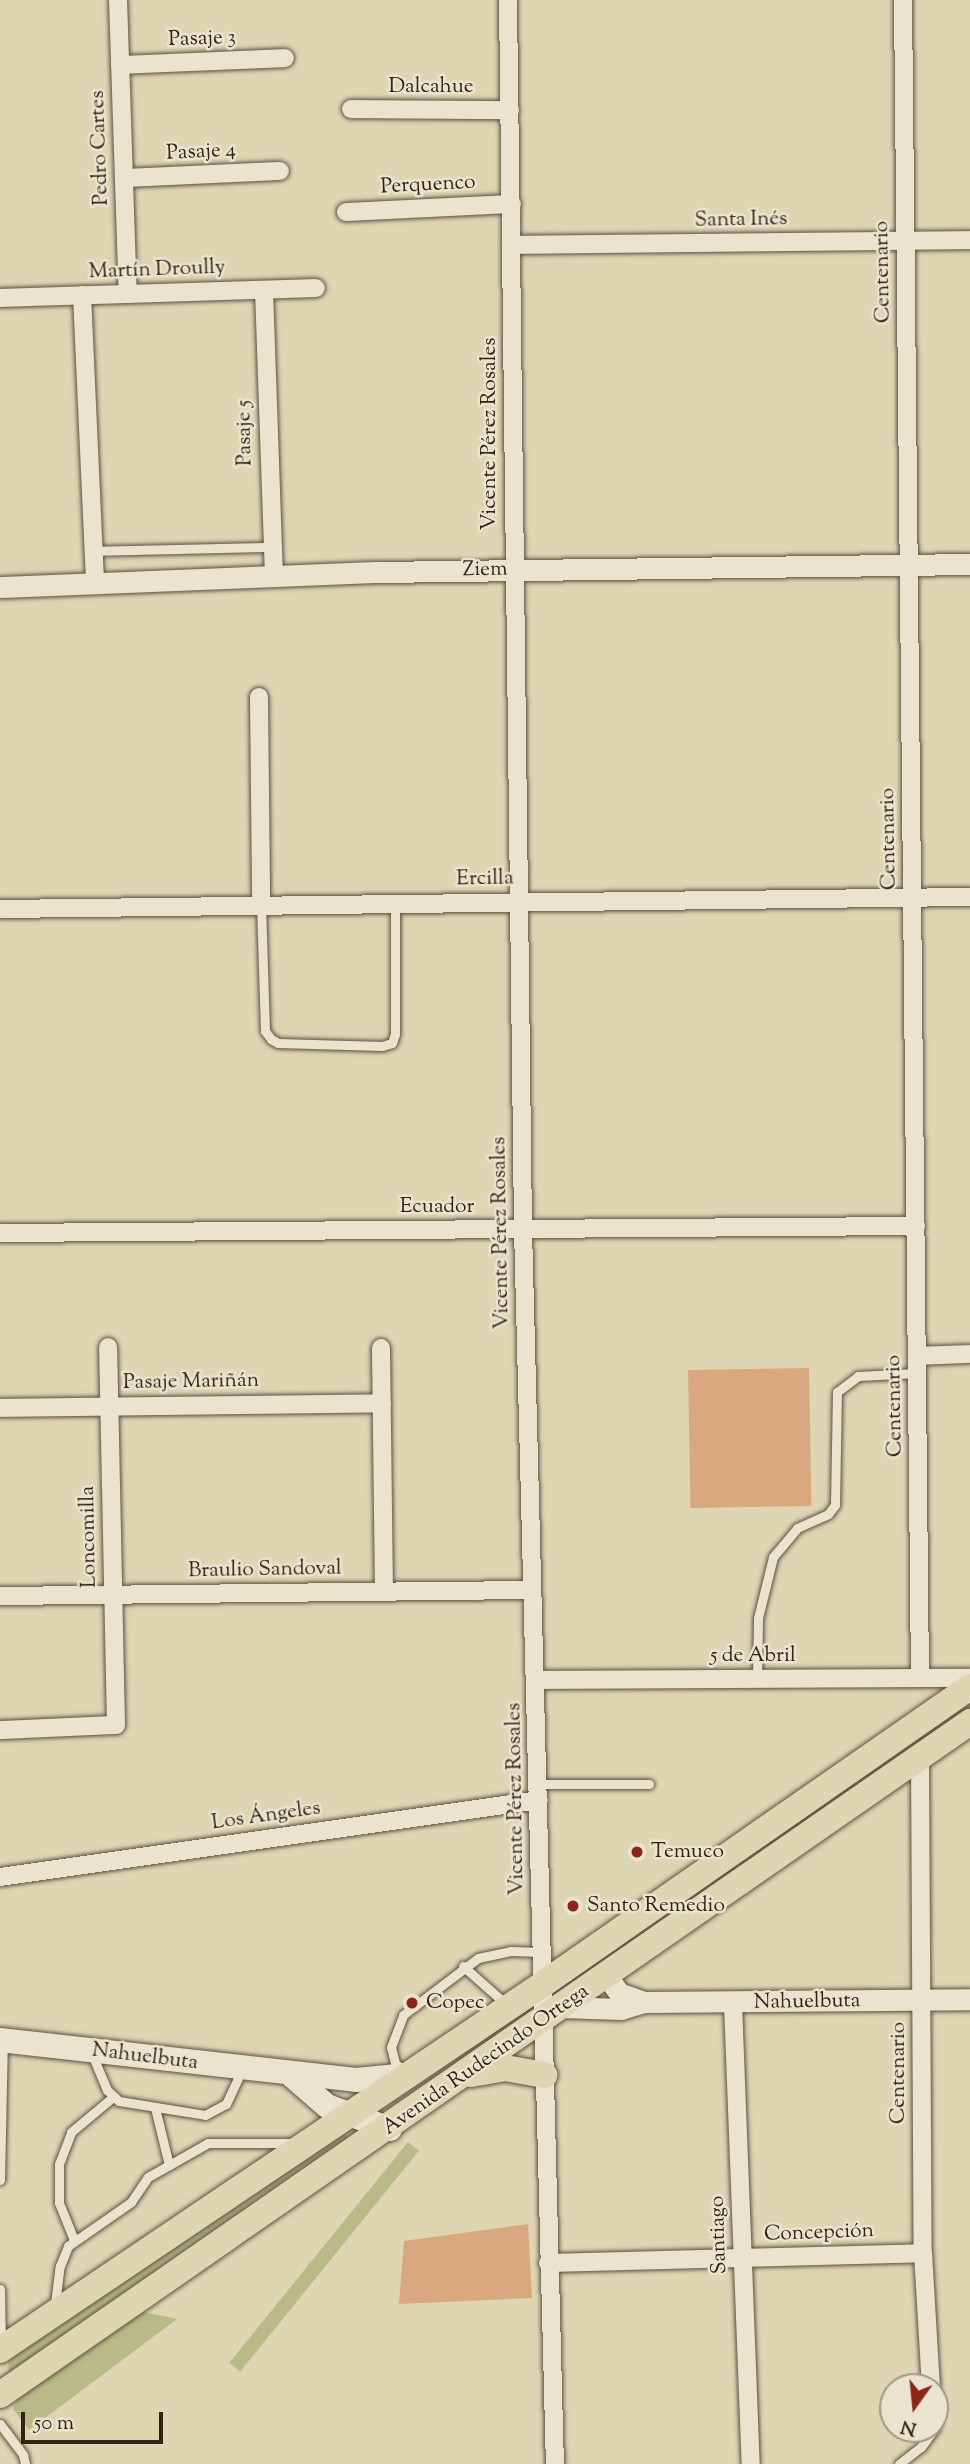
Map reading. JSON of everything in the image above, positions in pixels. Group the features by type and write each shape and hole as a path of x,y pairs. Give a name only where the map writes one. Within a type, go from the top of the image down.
{"main road":[{"name":"Avenida Rudecindo Ortega","path":"0,2350 543,1984 970,1687"},
{"name":"Avenida Rudecindo Ortega","path":"0,2395 390,2129 970,1722"},
{"name":"Nahuelbuta","path":"1,2040 356,2080 409,2075"},
{"path":"462,2076 505,2068 544,2076"},
{"path":"290,2074 327,2106 390,2129"},
{"path":"0,2350 0,2371"}],"street":[{"name":"Pedro Cartes","path":"118,0 128,294"},
{"name":"Vicente Pérez Rosales","path":"508,0 523,1229 543,1984 552,2013 544,2076 555,2464"},
{"name":"Centenario","path":"903,0 920,1678"},
{"name":"Pasaje 3","path":"120,65 285,58"},
{"name":"Dalcahue","path":"351,109 510,110"},
{"name":"Pasaje 4","path":"124,178 280,171"},
{"name":"Perquenco","path":"346,212 512,204"},
{"name":"Santa Inés","path":"512,245 970,240"},
{"name":"Martín Droully","path":"0,298 316,288"},
{"name":"Pasaje 5","path":"264,290 274,576"},
{"path":"82,295 95,583"},
{"name":"Ziem","path":"0,587 514,569 970,564"},
{"path":"259,697 261,905"},
{"name":"Ercilla","path":"0,909 970,897"},
{"name":"Ecuador","path":"0,1233 916,1226"},
{"name":"Loncomilla","path":"0,1730 116,1726 108,1347"},
{"path":"381,1348 384,1592"},
{"path":"917,1364 970,1354"},
{"name":"Pasaje Mariñán","path":"0,1408 382,1403"},
{"name":"Braulio Sandoval","path":"0,1596 531,1590"},
{"name":"5 de Abril","path":"536,1680 970,1678"},
{"name":"Centenario","path":"920,1757 923,2253 932,2373"},
{"name":"Los Ángeles","path":"0,1877 539,1792"},
{"name":"Nahuelbuta","path":"606,1975 619,1993 644,2002 733,2004 970,1999"},
{"name":"Nahuelbuta","path":"552,2013 621,2010 644,2002"},
{"name":"Santiago","path":"733,2004 751,2464"},
{"name":"Concepción","path":"548,2263 923,2253"}],"lane":[{"path":"93,551 271,547"},
{"path":"261,905 265,1031 271,1039 278,1043 382,1046 392,1043 395,1034 396,903"},
{"path":"757,1678 758,1618 773,1557 788,1536 828,1514 836,1499 833,1408 837,1392 858,1376 917,1364"},
{"path":"539,1792 649,1784"},
{"path":"409,2075 392,2058 397,2025 463,1966 494,1954 542,1952"},
{"path":"463,1966 509,2007"},
{"path":"0,2180 1,2040"},
{"path":"90,2050 113,2097 124,2104 205,2115 226,2104 243,2068"},
{"path":"74,2240 60,2203 59,2164 71,2132 113,2097"},
{"path":"155,2108 169,2165"},
{"path":"43,2321 56,2302 62,2259 74,2240 131,2202 148,2177 208,2143 311,2140"},
{"path":"0,2289 0,2350"},
{"path":"0,2424 23,2455 25,2464"},
{"path":"899,2464 924,2443"}],"green space":[{"path":"970,1699 970,1710 711,1888 711,1879"},
{"path":"343,2134 353,2140 9,2374 8,2360"},
{"path":"408,2142 419,2151 240,2372 229,2363"},
{"path":"143,2312 177,2319 29,2430 13,2409 19,2395"}],"building":[{"path":"809,1368 811,1506 690,1508 688,1370"},
{"path":"528,2224 532,2298 399,2304 404,2241"}],"place":[{"name":"Temuco","path":"637,1852"},
{"name":"Santo Remedio","path":"573,1906"},
{"name":"Copec","path":"412,2003"}]}
